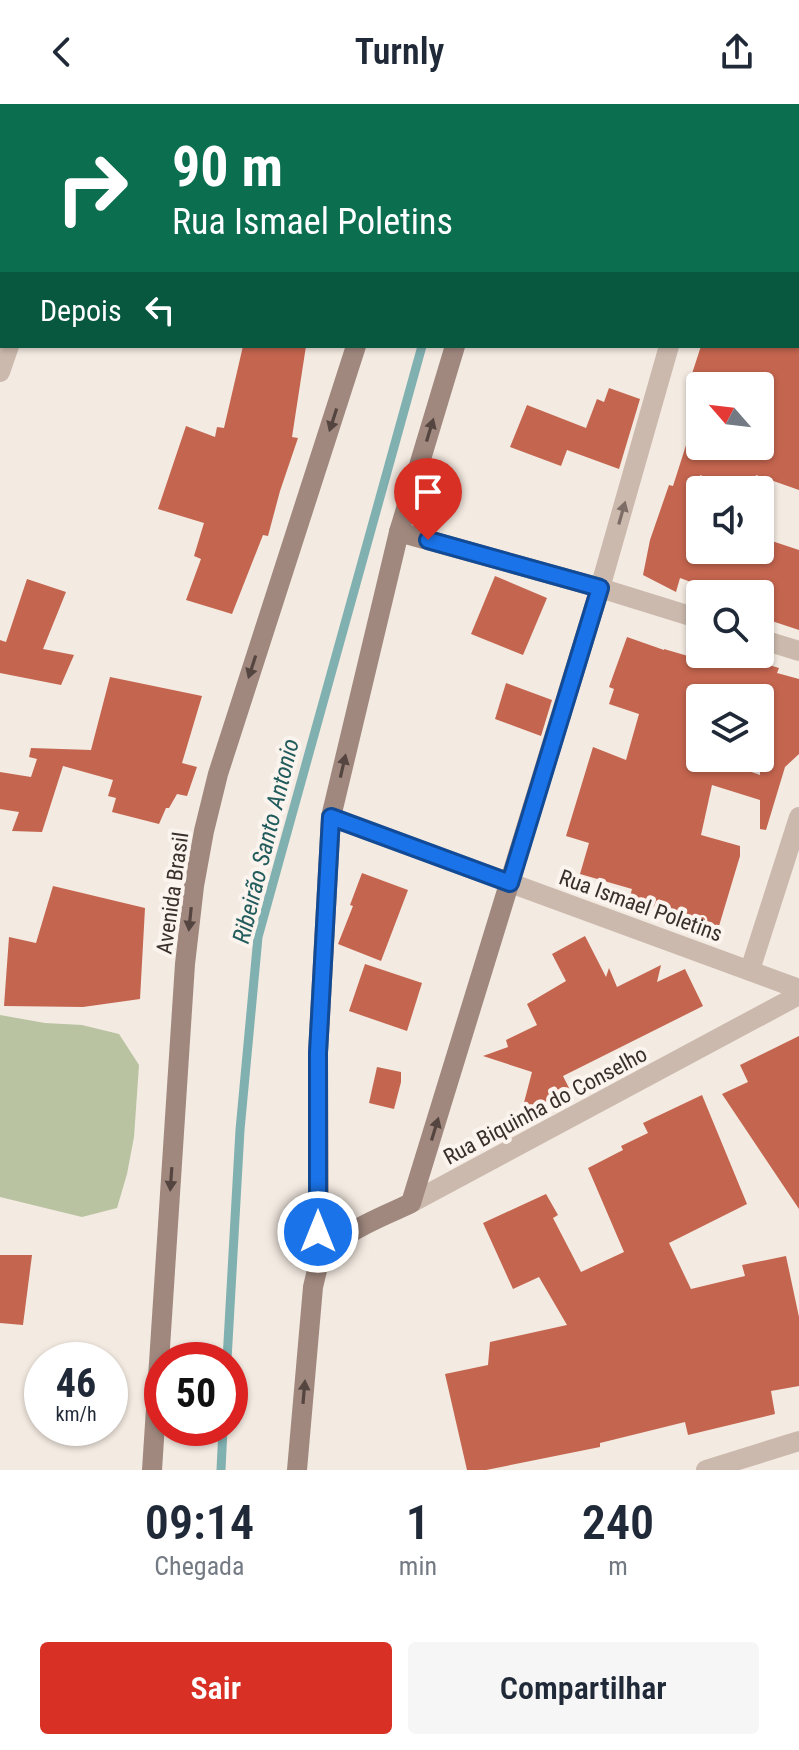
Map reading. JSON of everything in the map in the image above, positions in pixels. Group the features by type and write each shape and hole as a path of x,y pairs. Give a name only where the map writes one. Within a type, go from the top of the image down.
{"main road":[{"name":"Avenida Brasil","path":"152,1470 185,964 194,886 218,774 355,348"},
{"path":"297,1470 313,1287 319,1262 318,1053 331,817 399,532 454,348"},
{"path":"399,532 600,588 411,1203"},
{"name":"Rua Biquinha do Conselho","path":"319,1262 328,1249 345,1236 411,1203"}],"street":[{"path":"0,372 8,348"},
{"path":"668,348 600,588 686,615"},
{"path":"774,643 799,651"},
{"name":"Rua Ismael Poletins","path":"331,817 799,989"},
{"path":"750,970 799,817"},
{"name":"Rua Biquinha do Conselho","path":"411,1203 799,995"},
{"path":"706,1470 799,1441"}],"green space":[{"path":"0,1015 45,1023 82,1025 119,1034 139,1065 134,1137 117,1208 82,1217 0,1197"}],"building":[{"path":"243,348 306,348 292,437 298,438 268,536 263,535 232,614 186,600 201,559 194,556 204,523 158,509 186,426 215,437 217,427 224,428"},
{"path":"700,348 799,348 799,490 774,481 774,476 686,476 686,564 774,564 774,542 799,550 799,630 774,622 774,580 680,578 676,592 643,575 650,540 669,485 673,486 686,445 686,460 774,460 774,372 693,372"},
{"path":"609,388 640,399 619,469 567,450 561,466 510,447 527,405 586,428 597,399 604,402"},
{"path":"495,576 547,598 523,655 471,634"},
{"path":"27,579 66,592 43,649 74,655 61,685 0,673 0,640 6,642"},
{"path":"627,637 686,655 686,668 774,667 779,668 777,673 799,679 799,754 785,767 766,830 760,829 760,800 712,785 701,835 740,846 740,856 719,926 629,900 632,889 580,874 589,843 566,836 593,747 626,760 639,714 609,704 614,689 609,687"},
{"path":"110,677 202,696 182,763 197,767 187,796 177,794 159,824 112,812 116,798 108,796 113,780 63,766 42,832 12,831 19,812 0,809 0,772 31,777 37,759 29,757 31,748 91,750"},
{"path":"506,683 552,700 541,736 495,719"},
{"path":"362,873 408,890 381,961 338,944"},
{"path":"53,886 145,908 140,999 83,1007 4,1006 9,937 36,943"},
{"path":"585,936 606,977 609,968 617,987 661,965 657,982 685,969 703,1006 563,1076 570,1090 521,1114 532,1072 483,1056 508,1047 506,1040 537,1025 527,1004 566,981 552,954"},
{"path":"365,964 422,983 407,1031 349,1011"},
{"path":"799,1036 799,1209 722,1094 748,1082 740,1065"},
{"path":"377,1067 401,1072 394,1109 369,1103"},
{"path":"702,1095 747,1204 669,1243 691,1289 745,1276 742,1265 786,1256 799,1317 799,1386 771,1391 775,1414 688,1435 685,1422 600,1443 600,1447 486,1470 467,1470 445,1374 488,1365 490,1342 567,1325 539,1277 513,1289 483,1223 546,1194 558,1215 553,1218 581,1272 624,1252 588,1168 648,1133 643,1123"},
{"path":"0,1255 32,1255 23,1325 0,1323"}],"waterway":[{"name":"Ribeirão Santo Antonio","path":"228,1342 240,1130 258,937 421,348"},
{"name":"Ribeirão Santo Antonio","path":"221,1470 222,1446"}],"route":[{"path":"318,1232 318,1053 331,817 510,883 600,588 428,540"}]}
